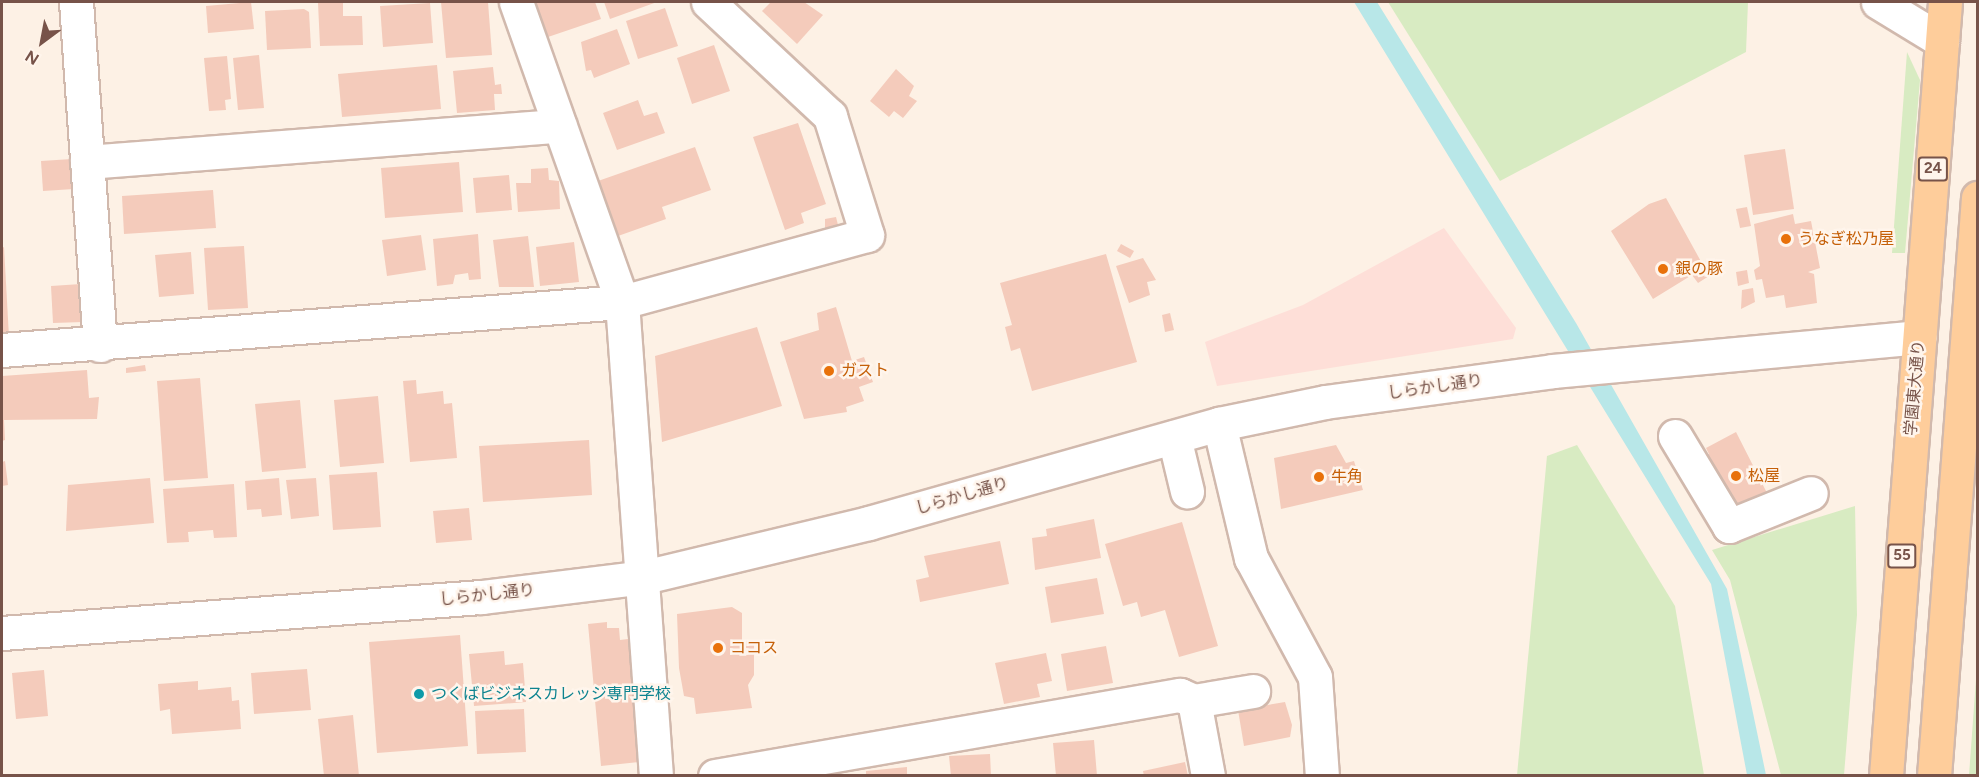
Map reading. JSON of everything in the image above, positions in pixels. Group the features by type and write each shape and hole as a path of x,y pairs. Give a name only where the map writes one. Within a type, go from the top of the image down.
{"main road":[{"name":"学園東大通り","path":"1886,776 1945,2"},
{"path":"1934,776 1973,331 1977,198"},
{"path":"1919,337 1973,331"}],"street":[{"path":"76,2 100,345"},
{"path":"516,2 622,302 644,578 656,776"},
{"path":"2,350 100,345 622,302 867,235 830,116 708,2"},
{"path":"1878,2 1942,41"},
{"path":"87,162 560,126"},
{"name":"しらかし通り","path":"2,633 481,597 644,578 869,523 1219,424 1324,402 1487,380 1919,337"},
{"path":"1219,424 1251,558 1315,677 1322,776"},
{"path":"1675,436 1729,526 1811,493"},
{"path":"1174,437 1187,491"},
{"path":"715,776 1180,695 1194,701 1253,691"},
{"path":"1194,701 1208,776"}],"shaded area":[{"path":"1444,228 1516,328 1513,339 1217,386 1205,342 1303,305"}],"green space":[{"path":"1388,2 1748,2 1746,52 1500,181"},
{"path":"1907,52 1920,80 1905,253 1892,253"},
{"path":"1577,445 1675,606 1704,775 1517,775 1547,456"},
{"path":"1855,506 1857,615 1844,775 1781,775 1730,580 1712,550"},
{"path":"1977,666 1977,775 1969,775"}],"water":[{"path":"1354,2 1377,2 1576,323 1727,589 1766,775 1747,775 1711,584"}],"building":[{"path":"251,2 254,29 208,33 206,6"},
{"path":"343,2 343,16 362,16 363,45 320,46 318,3"},
{"path":"441,2 488,2 492,55 446,58"},
{"path":"536,2 595,2 601,19 548,37"},
{"path":"604,2 657,2 610,19"},
{"path":"771,2 804,2 823,15 797,44 762,11"},
{"path":"430,3 433,43 383,47 380,6"},
{"path":"665,8 678,46 638,59 626,21"},
{"path":"304,9 309,12 311,48 267,50 265,11"},
{"path":"617,29 630,64 594,78 591,70 586,71 581,42"},
{"path":"714,45 730,91 692,104 677,58"},
{"path":"259,55 264,108 238,110 233,58"},
{"path":"227,56 231,99 225,100 226,110 209,111 204,58"},
{"path":"437,65 441,109 342,117 338,74"},
{"path":"493,67 495,85 501,84 502,94 494,94 495,110 457,113 453,71"},
{"path":"896,69 914,86 909,96 917,101 903,118 894,111 889,117 870,101"},
{"path":"638,100 644,116 657,112 665,133 617,150 603,113"},
{"path":"798,123 826,204 801,213 804,223 785,230 753,137"},
{"path":"695,147 711,190 662,207 666,219 618,236 598,181"},
{"path":"1785,149 1794,209 1753,215 1744,155"},
{"path":"72,159 74,189 43,191 41,161"},
{"path":"459,162 463,212 385,218 381,168"},
{"path":"548,168 549,180 559,181 560,209 518,212 516,183 531,183 531,169"},
{"path":"509,175 512,210 476,213 473,178"},
{"path":"213,190 216,228 124,234 122,196"},
{"path":"1666,198 1709,276 1698,283 1692,275 1653,299 1611,231 1649,204"},
{"path":"1747,207 1751,226 1740,228 1736,209"},
{"path":"1793,214 1795,224 1811,221 1820,268 1808,272 1814,274 1817,303 1786,308 1784,295 1766,298 1762,279 1756,280 1754,270 1760,266 1754,224"},
{"path":"836,217 838,225 825,228 825,219"},
{"path":"478,234 481,279 469,280 468,273 455,275 453,284 437,286 433,239"},
{"path":"421,235 426,270 387,276 382,240"},
{"path":"528,236 534,287 499,287 493,240"},
{"path":"574,242 579,282 540,286 536,247"},
{"path":"1121,244 1134,251 1130,258 1117,251"},
{"path":"244,246 248,308 208,310 204,248"},
{"path":"4,247 9,337 2,337 2,248"},
{"path":"191,252 194,294 159,297 155,255"},
{"path":"1106,254 1137,362 1032,391 1020,348 1011,351 1005,327 1012,325 1000,283"},
{"path":"1143,258 1156,280 1147,282 1150,295 1129,303 1116,266"},
{"path":"1747,270 1749,283 1738,286 1736,272"},
{"path":"81,284 83,322 53,323 51,286"},
{"path":"1753,288 1755,302 1741,309 1742,290"},
{"name":"ガスト","path":"836,307 852,361 864,357 873,382 859,387 864,401 846,407 847,412 804,419 780,342 819,330 817,313"},
{"path":"1170,313 1174,330 1165,332 1162,315"},
{"path":"757,327 782,406 662,442 655,356"},
{"path":"145,365 146,371 126,373 126,368"},
{"path":"87,370 89,398 99,397 97,419 4,420 5,440 2,441 2,376"},
{"path":"200,378 208,478 164,481 157,381"},
{"path":"416,380 417,394 443,391 444,404 452,403 457,458 410,462 403,381"},
{"path":"378,396 384,463 340,467 334,400"},
{"path":"300,400 306,468 262,472 255,404"},
{"name":"松屋","path":"1736,432 1767,493 1734,512 1703,456 1709,454 1706,448"},
{"path":"589,440 592,495 483,502 479,446"},
{"name":"牛角","path":"1336,445 1346,463 1354,461 1363,490 1281,509 1274,458"},
{"path":"5,461 8,485 2,486 2,462"},
{"path":"377,472 381,527 333,530 329,475"},
{"path":"150,478 154,523 66,531 68,485"},
{"path":"279,478 282,515 262,517 261,509 247,510 245,481"},
{"path":"316,478 319,516 291,519 286,480"},
{"path":"234,484 237,537 214,538 213,530 188,532 189,542 167,543 163,489"},
{"path":"469,508 472,540 436,543 433,511"},
{"path":"1094,519 1101,558 1035,570 1032,538 1047,536 1046,529"},
{"path":"1182,522 1218,646 1179,657 1165,610 1141,617 1137,602 1123,606 1105,544"},
{"path":"1000,541 1009,584 920,602 916,580 929,577 924,556"},
{"path":"1097,578 1104,614 1051,623 1045,587"},
{"name":"ココス","path":"732,607 742,613 742,641 754,640 754,675 748,685 752,708 696,714 694,698 684,696 679,668 677,614"},
{"path":"607,622 607,628 619,628 620,640 628,639 639,762 601,766 588,624"},
{"name":"つくばビジネスカレッジ専門学校","path":"460,635 468,746 377,753 369,642"},
{"path":"1106,646 1113,683 1067,691 1061,654"},
{"path":"504,651 505,665 523,663 526,702 474,706 469,654"},
{"path":"1046,653 1052,681 1037,684 1040,697 1004,704 995,663"},
{"path":"307,669 311,710 254,714 251,673"},
{"path":"44,670 48,716 16,719 12,673"},
{"path":"198,681 198,690 231,687 232,701 239,700 241,729 172,734 170,709 160,711 158,684"},
{"path":"1285,702 1292,725 1290,737 1244,746 1238,710"},
{"path":"524,709 526,752 477,754 475,711"},
{"path":"353,715 359,776 324,776 318,719"},
{"path":"1094,740 1097,776 1056,776 1053,743"},
{"path":"990,754 991,776 951,776 949,756"},
{"path":"1185,762 1188,776 1144,776 1143,771"},
{"path":"907,767 907,776 866,776 866,771"}],"place":[{"name":"うなぎ松乃屋","path":"1786,239"},
{"name":"銀の豚","path":"1663,269"},
{"name":"ガスト","path":"829,371"},
{"name":"松屋","path":"1736,476"},
{"name":"牛角","path":"1319,477"},
{"name":"ココス","path":"718,648"},
{"name":"つくばビジネスカレッジ専門学校","path":"419,694"}]}
